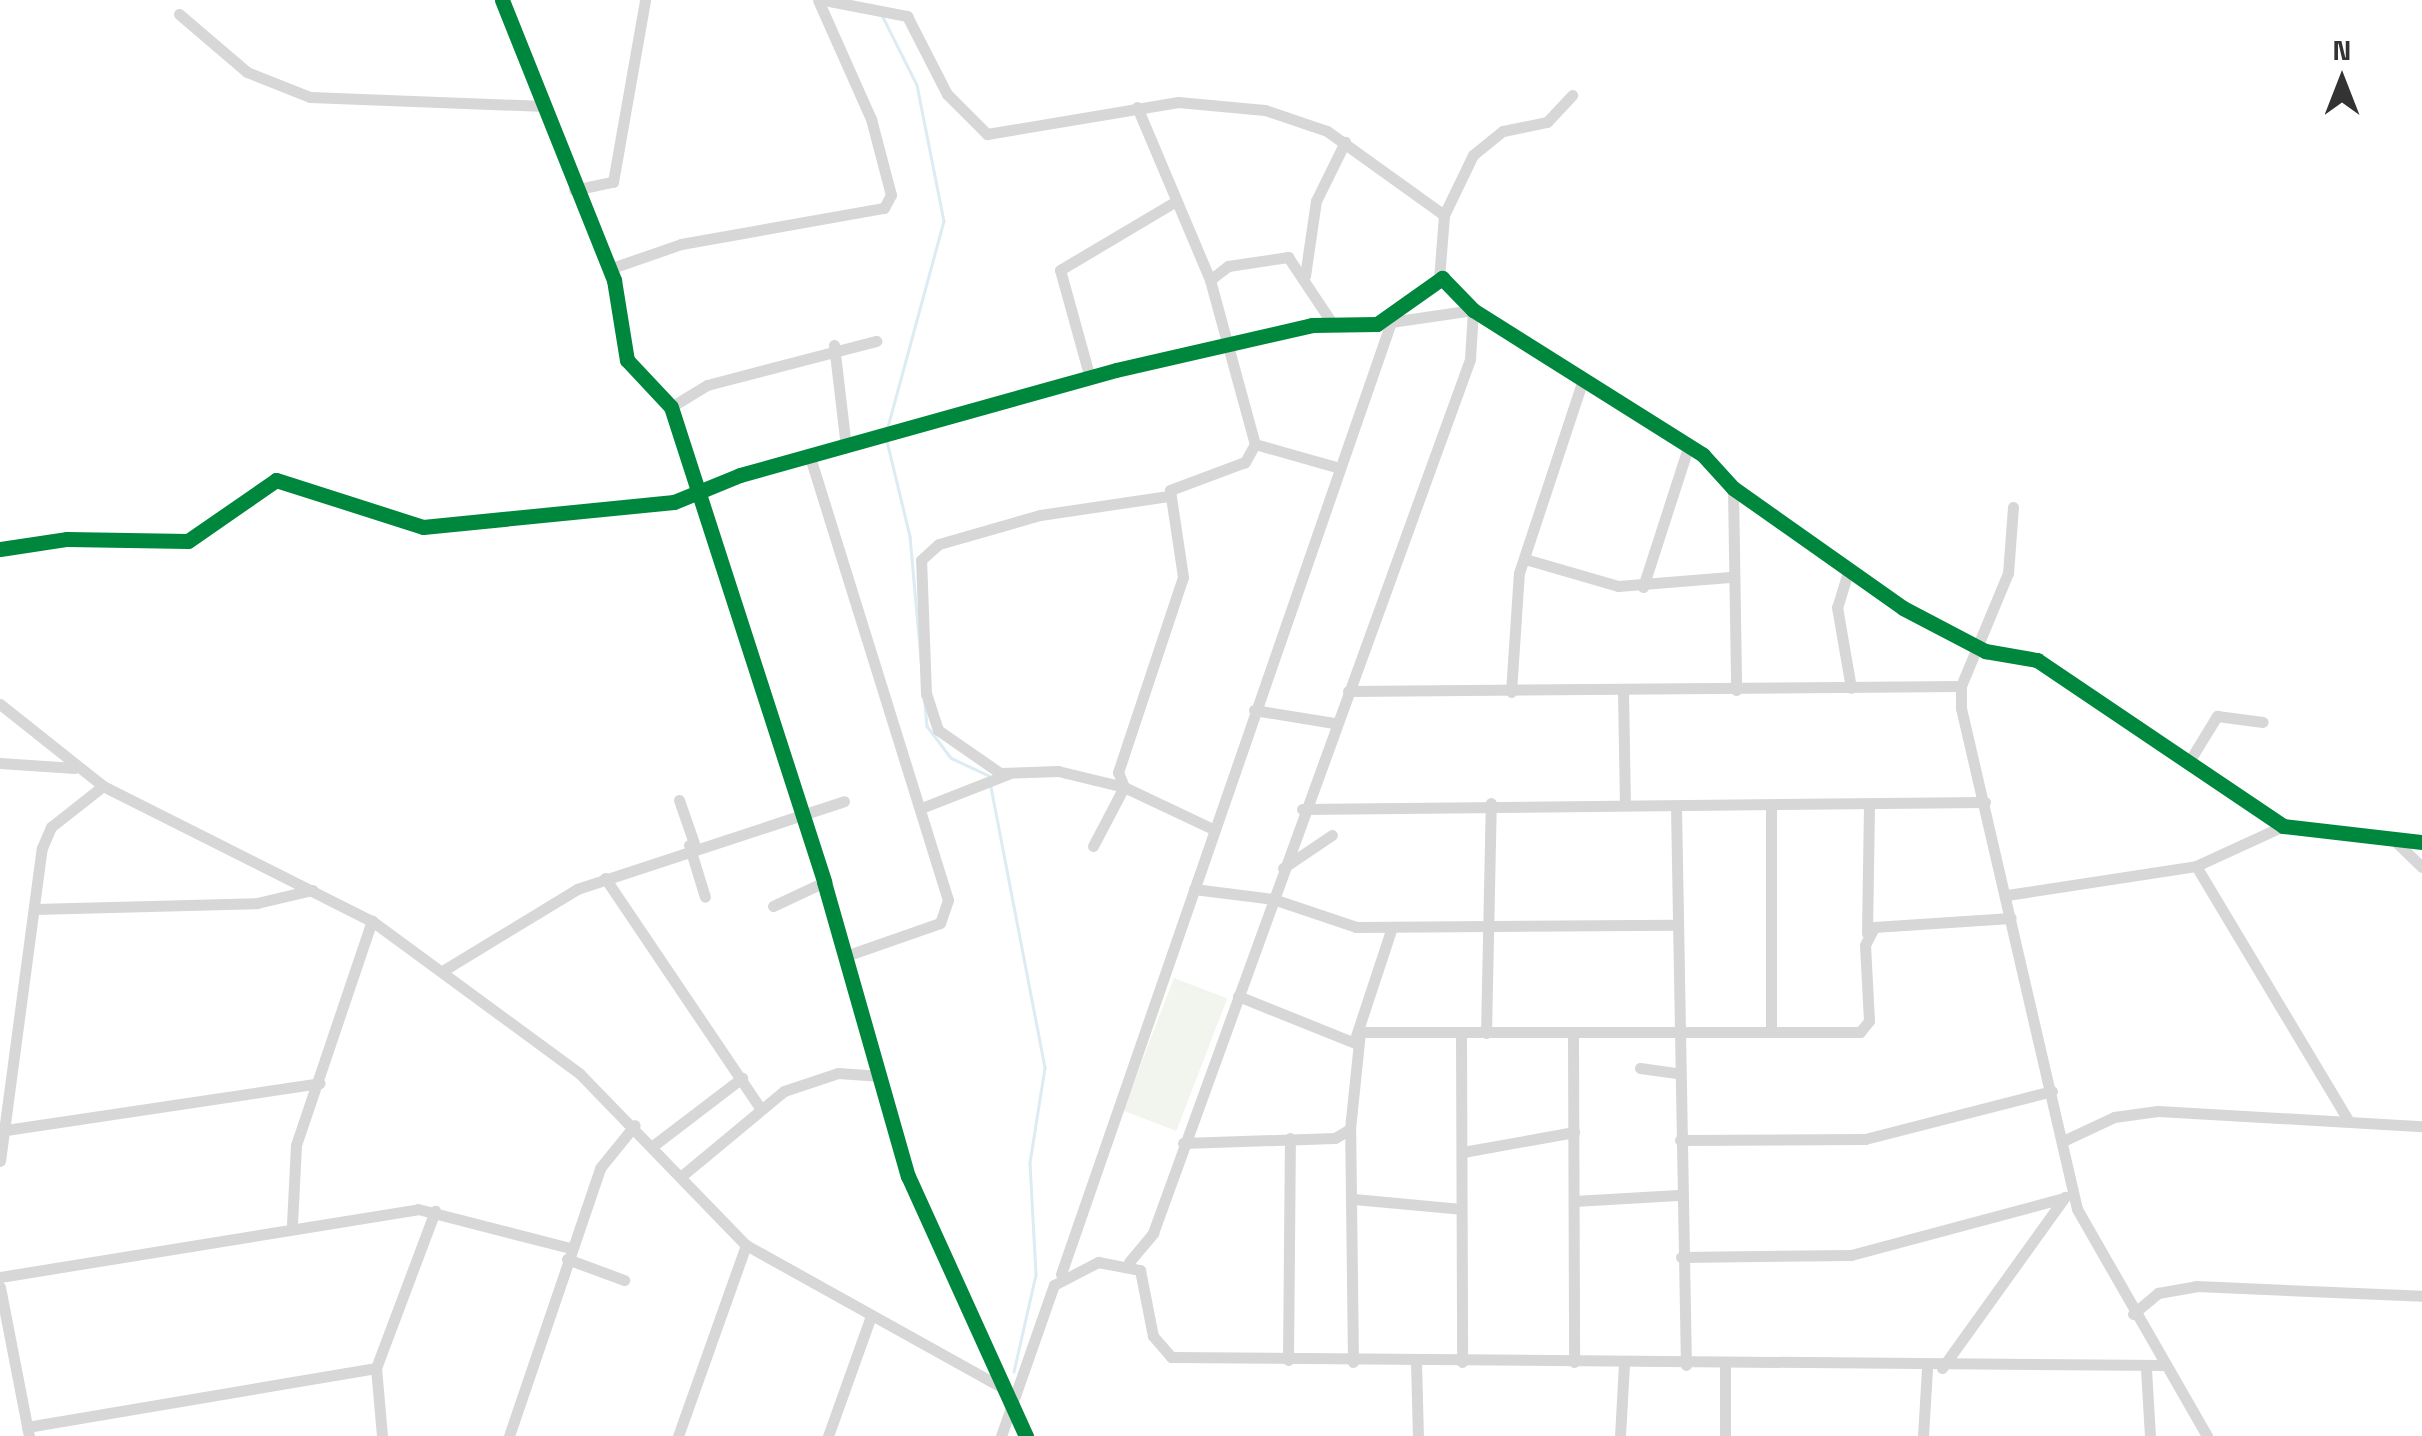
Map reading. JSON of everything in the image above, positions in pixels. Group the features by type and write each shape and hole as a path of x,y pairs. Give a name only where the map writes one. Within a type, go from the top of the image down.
{"street":[{"path":"502,0 574,190 609,268 626,360 671,408 824,882 908,1176 998,1385 1026,1436"},
{"path":"574,190 612,182 645,0"},
{"path":"609,268 682,244 884,208 891,195 871,120 821,0"},
{"path":"821,0 907,16 947,94 988,134 1137,107 1202,102 1265,110 1345,142 1444,215"},
{"path":"180,14 247,72 310,97 544,106"},
{"path":"1001,1436 1060,1278 1392,316 1439,278 1444,215 1481,146 1516,126 1542,126 1572,94"},
{"path":"1008,774 946,738 932,716 924,553 1040,516 1169,496 1184,480 1245,462 1255,444 1210,280 1173,203 1137,107"},
{"path":"1306,276 1316,200 1345,142"},
{"path":"1090,378 1060,270 1173,203"},
{"path":"1210,280 1228,266 1274,257 1296,262 1332,323"},
{"path":"1439,278 1472,310 1689,445 1733,488 1848,572 1976,646 2016,650 2190,760 2283,826 2422,842"},
{"path":"0,549 68,539 188,541 276,480 424,527 698,492 1090,378 1332,323 1366,324 1392,316 1472,310"},
{"path":"1060,1278 1087,1264 1129,1262 1153,1233 1302,810 1470,359 1472,310"},
{"path":"1366,324 1383,342"},
{"path":"671,408 689,391 834,345 876,340"},
{"path":"834,345 846,447"},
{"path":"1512,692 1525,559 1583,380"},
{"path":"1255,444 1340,468"},
{"path":"1643,586 1689,445"},
{"path":"810,457 924,807 946,918 846,956"},
{"path":"1733,488 1730,576 1736,690"},
{"path":"1093,846 1124,786 1118,768 1183,577 1169,496"},
{"path":"2012,507 2008,573 1960,686 2063,1141 2069,1195 2133,1314 2207,1436"},
{"path":"1525,559 1643,586 1730,576"},
{"path":"1848,572 1837,607 1851,688"},
{"path":"1348,690 1623,692 1960,686"},
{"path":"1623,692 1624,805"},
{"path":"0,704 103,786 372,921 444,970 635,1126 684,1174 746,1245 998,1385"},
{"path":"1254,710 1334,723"},
{"path":"2190,760 2218,716 2263,722"},
{"path":"0,763 81,769"},
{"path":"924,807 1008,774 1058,771 1124,786 1213,829"},
{"path":"0,1161 48,832 103,786"},
{"path":"679,800 706,897"},
{"path":"444,970 605,878 692,844 800,810 844,801"},
{"path":"1302,810 1491,803 1771,806 1985,802"},
{"path":"1486,1033 1491,803"},
{"path":"1238,996 1355,1040 1486,1033 1572,1036 1866,1030 1869,805"},
{"path":"1676,806 1678,1195 1686,1365"},
{"path":"1771,806 1771,1029"},
{"path":"2007,895 2196,866 2283,826"},
{"path":"1283,868 1332,835"},
{"path":"2396,842 2422,867"},
{"path":"2196,866 2348,1120"},
{"path":"605,878 760,1108"},
{"path":"773,906 824,882"},
{"path":"1194,889 1273,899 1344,924 1674,925"},
{"path":"35,908 256,903 312,890"},
{"path":"1867,933 2011,918"},
{"path":"292,1224 296,1145 372,921"},
{"path":"1354,1362 1350,1129 1355,1040 1392,927"},
{"path":"1461,1034 1462,1362"},
{"path":"1572,1036 1574,1362"},
{"path":"1640,1068 1677,1073"},
{"path":"684,1174 760,1108 831,1074 877,1076"},
{"path":"654,1145 742,1078"},
{"path":"6,1130 320,1083"},
{"path":"1680,1140 1865,1140 2052,1091"},
{"path":"2063,1141 2136,1112 2422,1126"},
{"path":"509,1436 600,1168 635,1126"},
{"path":"1335,1138 1350,1129"},
{"path":"1463,1152 1574,1132"},
{"path":"1288,1360 1290,1138"},
{"path":"1184,1143 1335,1138 1350,1146"},
{"path":"1574,1201 1678,1195"},
{"path":"1682,1257 1851,1255 2069,1195"},
{"path":"1942,1368 2069,1195"},
{"path":"1354,1199 1461,1209"},
{"path":"382,1436 376,1368 435,1211"},
{"path":"0,1276 292,1224 435,1211 569,1253 624,1280"},
{"path":"678,1436 746,1245"},
{"path":"1129,1262 1143,1278 1153,1336 1168,1356 1354,1362 1926,1368 2164,1365"},
{"path":"2133,1314 2158,1293 2196,1286 2422,1296"},
{"path":"0,1288 28,1431 376,1368"},
{"path":"828,1436 871,1316"},
{"path":"1416,1362 1418,1436"},
{"path":"1620,1436 1624,1364"},
{"path":"1725,1366 1725,1436"},
{"path":"1923,1436 1926,1368"},
{"path":"2146,1368 2150,1436"}],"shaded area":[{"path":"1174,978 1227,998 1176,1131 1123,1111"}],"waterway":[{"path":"882,15 917,85 944,221 888,427"},
{"path":"887,441 910,536 927,726 951,758 988,775"},
{"path":"991,787 1045,1068 1030,1163 1036,1275 1014,1372"}],"cycle path":[{"path":"502,0 614,280 627,360 671,407 824,882 908,1176 1026,1436"},
{"path":"0,549 67,539 188,541 276,480 423,527 674,502 740,475 1116,370 1312,325 1377,324 1442,278 1473,310 1703,455 1733,488 1903,608 1985,651 2037,660 2283,826 2422,842"}]}
